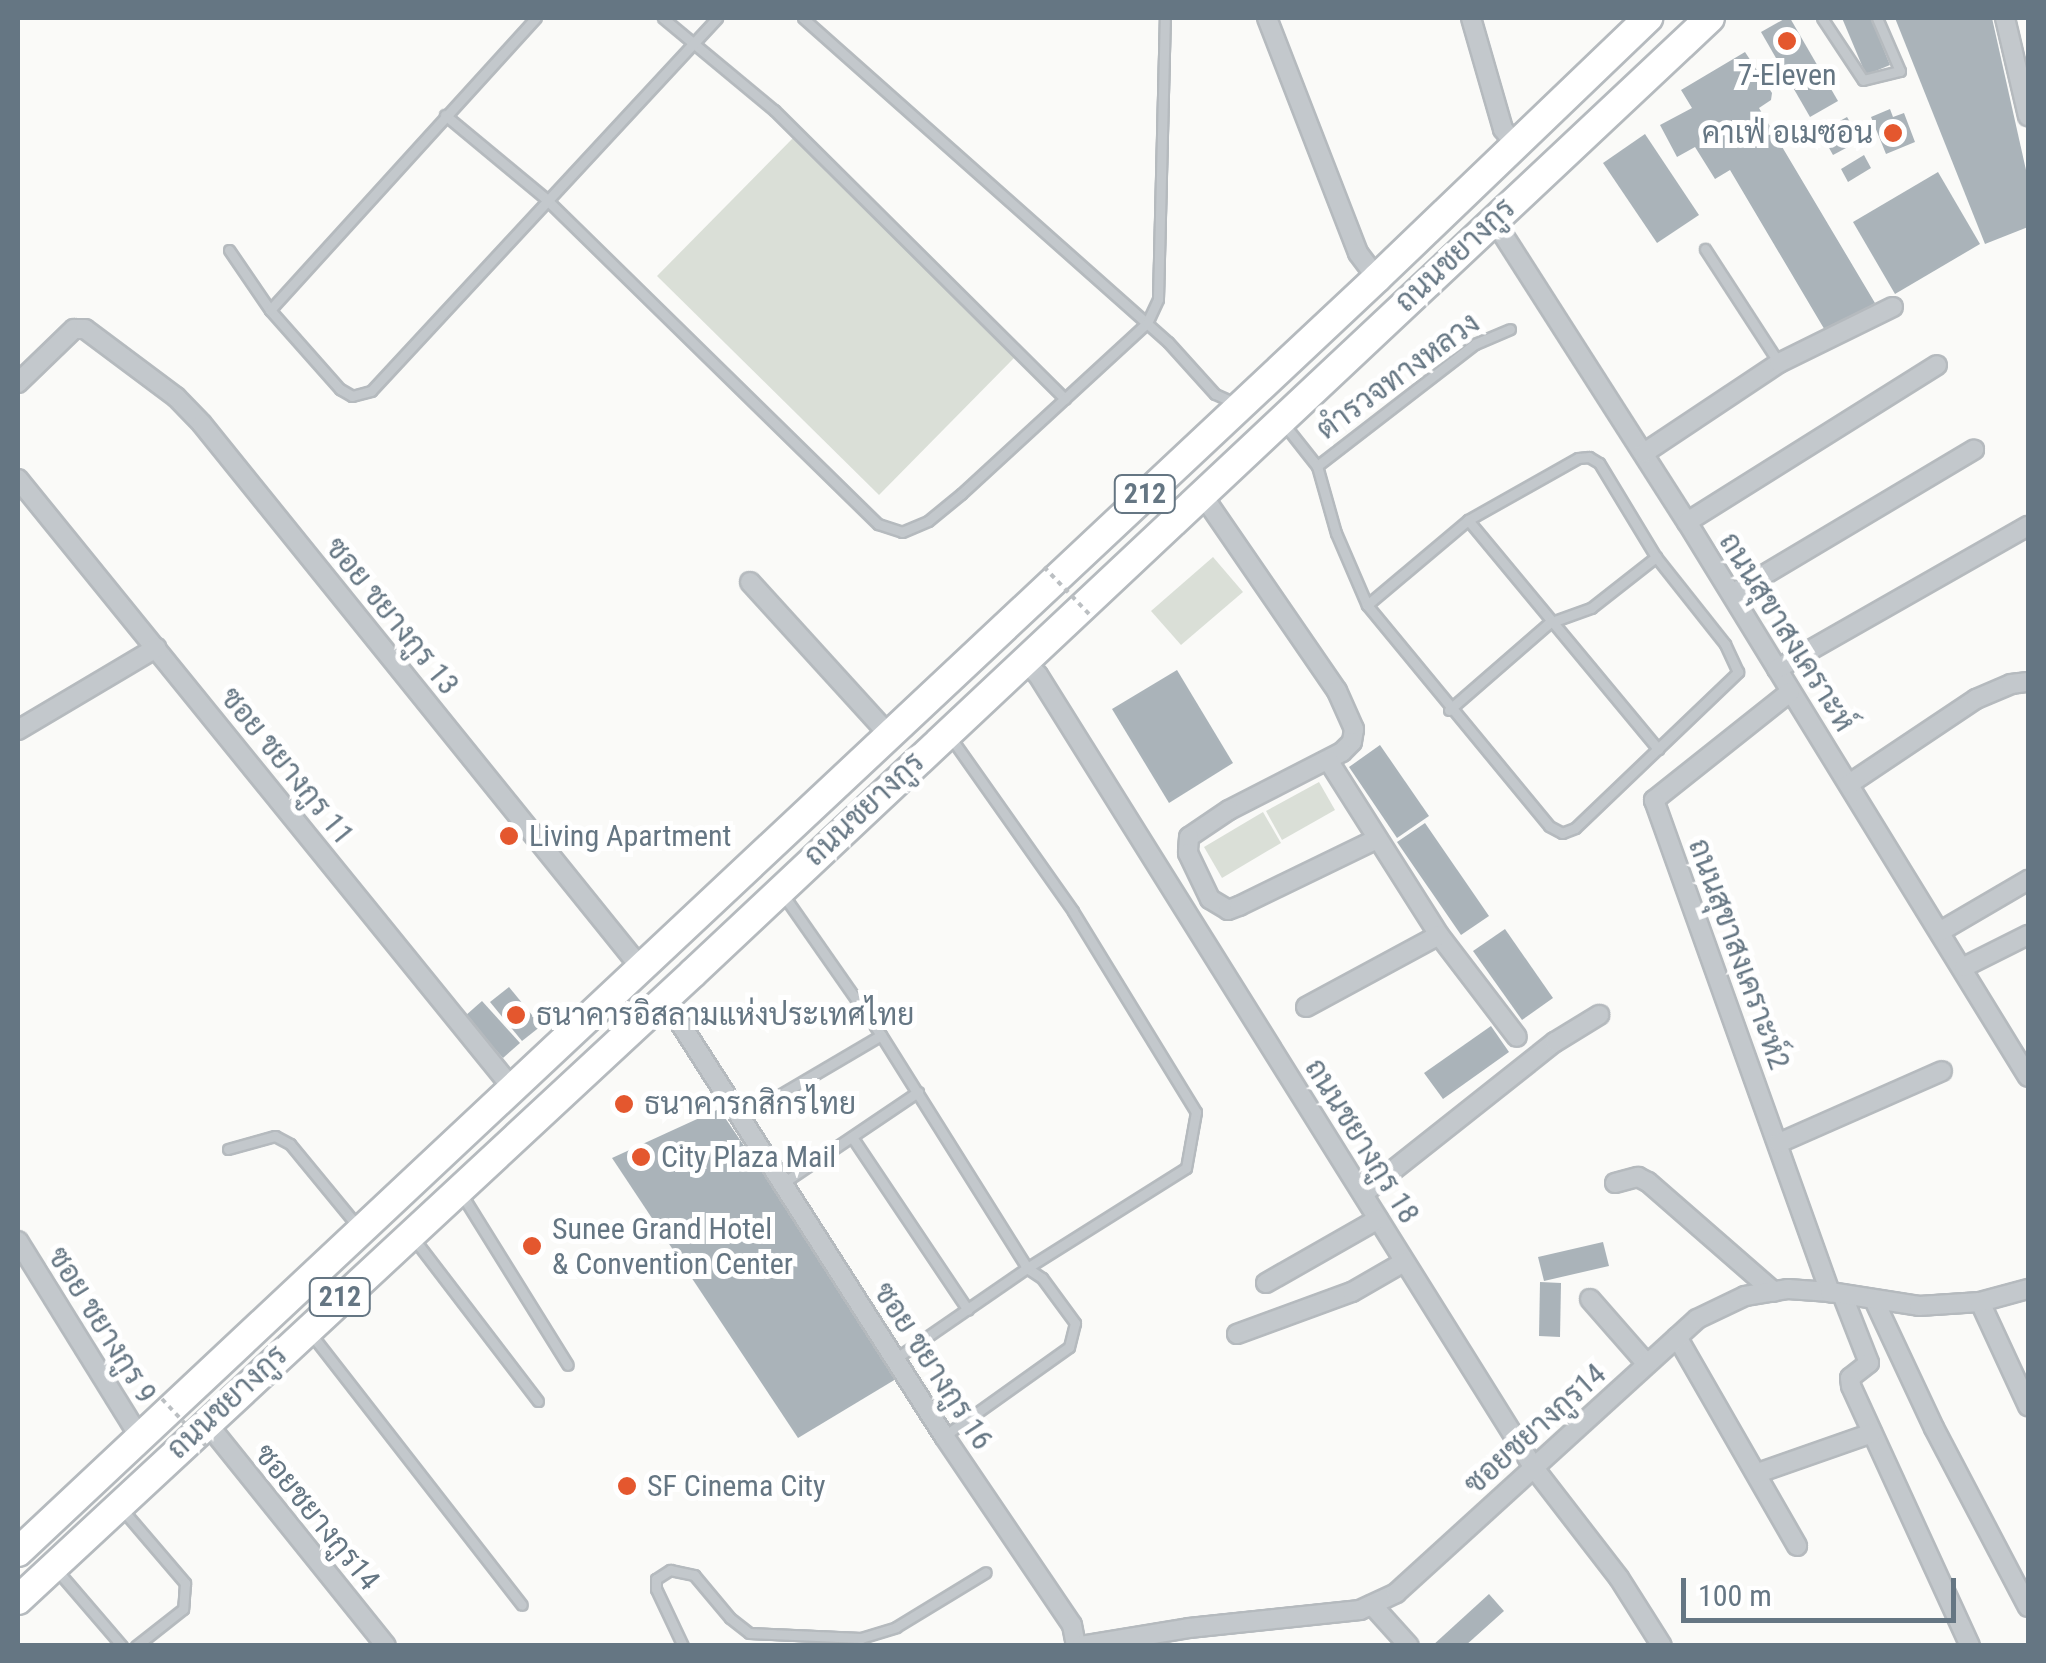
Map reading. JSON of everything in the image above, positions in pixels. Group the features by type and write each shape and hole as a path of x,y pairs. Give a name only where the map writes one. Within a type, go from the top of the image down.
{"main road":[{"name":"ถนนชยางกูร","path":"18,1552 1377,278 1647,18"},
{"name":"ถนนชยางกูร","path":"18,1600 119,1506 206,1434 306,1328 1710,18"},
{"path":"1240,406 1272,425"},
{"path":"640,968 664,998"}],"street":[{"path":"1267,18 1358,253 1377,278"},
{"path":"1471,18 1503,129 1514,142"},
{"path":"2006,18 2028,116"},
{"name":"ถนนสุขาสงเคราะห์","path":"1493,219 1688,522 2028,1075"},
{"path":"1644,453 1779,363 1893,307"},
{"name":"ซอย ชยางกูร 13","path":"18,383 74,330 85,329 176,397 202,424 640,968"},
{"path":"1688,522 1937,365"},
{"path":"1732,594 1974,450"},
{"name":"ซอย ชยางกูร 11","path":"18,479 512,1089"},
{"path":"1201,493 1220,514 1351,713 1352,742 1328,760 1229,810 1189,837 1188,853 1210,899 1228,910 1377,839"},
{"path":"1777,669 2028,526"},
{"path":"750,582 890,736"},
{"path":"18,730 156,648"},
{"name":"ถนนชยางกูร 18","path":"1023,660 1038,675 1534,1468 1619,1578 1662,1646"},
{"path":"1849,784 1976,698 2011,684 2028,682"},
{"name":"ถนนสุขาสงเคราะห์2","path":"1790,692 1654,800 1836,1293 1868,1358 1866,1368 1850,1378 1872,1433"},
{"path":"1328,760 1439,935 1517,1037"},
{"path":"1941,931 2028,880"},
{"path":"1306,1007 1439,935"},
{"path":"1964,967 2028,935"},
{"name":"ซอย ชยางกูร 16","path":"664,998 944,1436 1072,1625 1079,1646"},
{"path":"1363,1194 1555,1042 1599,1015"},
{"path":"1779,1143 1942,1070"},
{"path":"1615,1184 1638,1177 1648,1182 1774,1292"},
{"path":"1266,1283 1378,1219"},
{"name":"ซอย ชยางกูร 9","path":"18,1241 140,1438"},
{"path":"1237,1334 1352,1292 1404,1262"},
{"name":"ซอยชยางกูร14","path":"1079,1646 1192,1637 1360,1610 1396,1593 1697,1319 1746,1296 1774,1292 1836,1293 1875,1302 1980,1302 2028,1289"},
{"path":"1590,1299 1647,1364"},
{"path":"1875,1302 1942,1445 2028,1607"},
{"path":"1980,1302 2028,1406"},
{"path":"1676,1337 1797,1546"},
{"path":"1758,1474 1872,1433 1970,1646"},
{"name":"ซอยชยางกูร14","path":"206,1434 386,1646"},
{"path":"1372,1605 1409,1646"}],"lane":[{"path":"270,310 536,18"},
{"path":"663,18 774,110 1065,398"},
{"path":"230,250 270,310 340,388 352,396 362,394 379,384 717,18"},
{"path":"803,18 1147,323 1215,394 1240,406"},
{"path":"446,115 546,199 878,524 902,532 928,521 1147,323 1158,299 1165,18"},
{"path":"1822,18 1864,80 1900,71 1878,18"},
{"path":"1830,29 1845,24"},
{"path":"1705,249 1779,363"},
{"name":"ตำรวจทางหลวง","path":"1316,466 1475,344 1510,329"},
{"name":"ตำรวจทางหลวง","path":"1272,425 1316,466 1336,534 1368,606 1449,710 1549,826 1562,833 1575,828 1658,749"},
{"path":"1368,606 1468,520 1578,458 1589,457 1598,462 1656,557 1724,644 1738,672 1658,749 1549,624 1468,520"},
{"path":"1449,710 1549,624 1590,608 1656,557"},
{"path":"896,1359 1028,1268 1186,1168 1196,1112 1073,911 946,732"},
{"path":"779,890 881,1035 1028,1268 1042,1278 1075,1323 1069,1346 944,1436"},
{"path":"742,1117 881,1035"},
{"path":"783,1184 918,1092"},
{"path":"228,1149 275,1136 290,1144 361,1230"},
{"path":"852,1137 968,1310"},
{"path":"458,1188 568,1364"},
{"path":"409,1233 538,1401"},
{"path":"306,1328 522,1605"},
{"path":"119,1506 185,1583 183,1609 136,1646"},
{"path":"53,1566 122,1646"},
{"path":"683,1646 656,1589 656,1579 670,1570 694,1575 730,1618 750,1633 861,1638 896,1627 986,1572"}],"path":[{"path":"1044,568 1092,616"},
{"path":"162,1399 206,1434"}],"shaded area":[{"path":"793,138 1015,357 879,495 657,276"},
{"path":"1213,557 1243,592 1181,645 1151,611"},
{"path":"1319,782 1335,810 1282,840 1266,811"},
{"path":"1263,812 1281,843 1222,878 1204,847"}],"building":[{"path":"1790,18 1838,101 1810,117 1761,32"},
{"path":"1842,18 1871,18 1890,65 1866,75"},
{"path":"1895,18 1992,18 2028,179 2028,227 1985,244"},
{"path":"1745,52 1772,93 1771,100 1759,108 1875,303 1826,332 1730,170 1715,179 1695,147 1677,157 1660,125 1692,108 1681,90"},
{"path":"1890,109 1893,117 1904,113 1915,142 1886,154 1871,117"},
{"path":"1847,117 1861,140 1833,155 1820,132"},
{"path":"1645,134 1699,215 1657,243 1603,163"},
{"path":"1864,155 1871,168 1848,182 1841,169"},
{"path":"1938,172 1980,244 1895,294 1853,222"},
{"path":"1177,670 1233,763 1169,803 1112,709"},
{"path":"1380,745 1429,816 1397,838 1349,767"},
{"path":"1425,823 1489,916 1461,935 1397,842"},
{"path":"1505,929 1553,998 1522,1020 1473,951"},
{"path":"509,987 541,1026 522,1041 490,1002"},
{"path":"482,1001 520,1043 503,1058 465,1016"},
{"path":"1491,1026 1509,1052 1443,1099 1424,1073"},
{"path":"719,1109 901,1376 798,1438 612,1158"},
{"path":"1603,1242 1609,1266 1544,1281 1538,1257"},
{"path":"1540,1282 1561,1283 1560,1337 1539,1336"},
{"path":"1489,1594 1504,1611 1465,1646 1432,1646"}],"place":[{"name":"7-Eleven","path":"1787,41"},
{"name":"คาเฟ่ อเมซอน","path":"1893,133"},
{"name":"Living Apartment","path":"509,836"},
{"name":"ธนาคารอิสลามแห่งประเทศไทย","path":"516,1015"},
{"name":"ธนาคารกสิกรไทย","path":"624,1104"},
{"name":"City Plaza Mail","path":"641,1157"},
{"name":"Sunee Grand Hotel & Convention Center","path":"532,1246"},
{"name":"SF Cinema City","path":"627,1486"}]}
